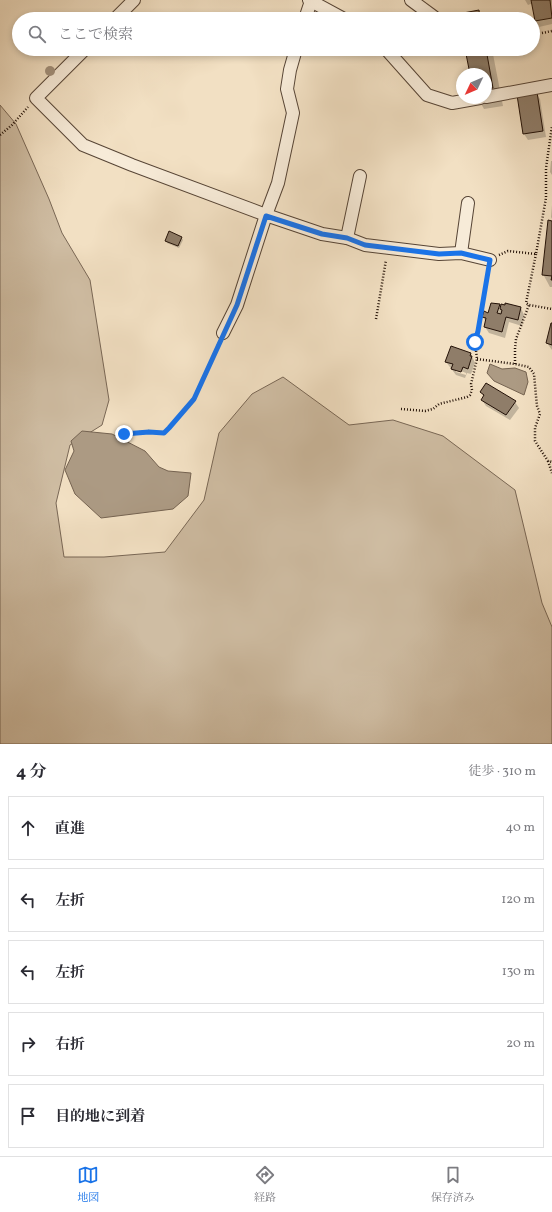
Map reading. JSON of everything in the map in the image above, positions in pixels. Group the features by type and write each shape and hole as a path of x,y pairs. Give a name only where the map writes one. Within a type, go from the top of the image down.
{"street":[{"path":"122,12 134,0"},
{"path":"307,12 310,0 331,12"},
{"path":"411,0 427,12"},
{"path":"78,56 36,98 83,145 266,216 322,234 347,238 365,245 439,254 461,253 490,260"},
{"path":"224,333 237,305 278,183 293,113 287,90 294,56"},
{"path":"392,56 427,94 452,103 456,102"},
{"path":"492,96 552,85"},
{"path":"347,238 360,176"},
{"path":"461,253 468,203"}],"path":[{"path":"542,33 552,31"},
{"path":"0,135 12,126 36,98"},
{"path":"529,305 526,303 546,198 546,168 552,126"},
{"path":"376,319 388,248"},
{"path":"401,410 425,411 433,409 439,404 467,397 471,392 471,384 477,359 475,342 490,260 508,251 536,254"},
{"path":"529,305 552,309"},
{"path":"515,364 516,339 529,305"},
{"path":"124,434 149,432 164,433 169,428 194,399 224,333"},
{"path":"477,359 529,367 534,374 537,406 540,414 535,428 535,441 550,462 552,473"}],"shaded area":[{"path":"0,105 16,124 49,199 62,233 90,280 109,400 102,425 70,445 56,503 64,557 104,557 165,552 204,500 219,433 252,394 283,377 349,425 393,420 443,436 515,490 542,603 552,627 552,744 0,744"},
{"path":"490,364 502,369 515,368 526,372 528,382 524,395 494,381 487,373"},
{"path":"82,431 112,434 145,451 159,467 168,471 191,473 188,496 173,509 101,518 75,494 65,470 74,451 71,441"}],"building":[{"path":"531,0 550,0 552,18 540,20 540,12 533,12"},
{"path":"479,10 479,12 468,12"},
{"path":"466,56 487,56 489,68 469,68"},
{"path":"537,92 543,131 523,134 517,95"},
{"path":"548,220 552,221 552,276 542,275"},
{"path":"169,231 182,237 178,246 165,241"},
{"path":"491,303 500,304 497,313 501,314 501,304 505,305 505,303 521,307 518,320 506,317 502,332 484,327 486,318 482,317 484,311 488,313"},
{"path":"552,323 552,345 546,343"},
{"path":"451,346 471,353 470,356 472,356 468,369 463,367 461,372 451,369 453,364 445,362"},
{"path":"486,383 516,401 506,415 481,400 484,395 480,392"}],"route":[{"path":"124,434 149,432 164,433 194,399 237,305 266,216 322,234 347,238 365,245 439,254 461,253 490,260 475,342"}]}
